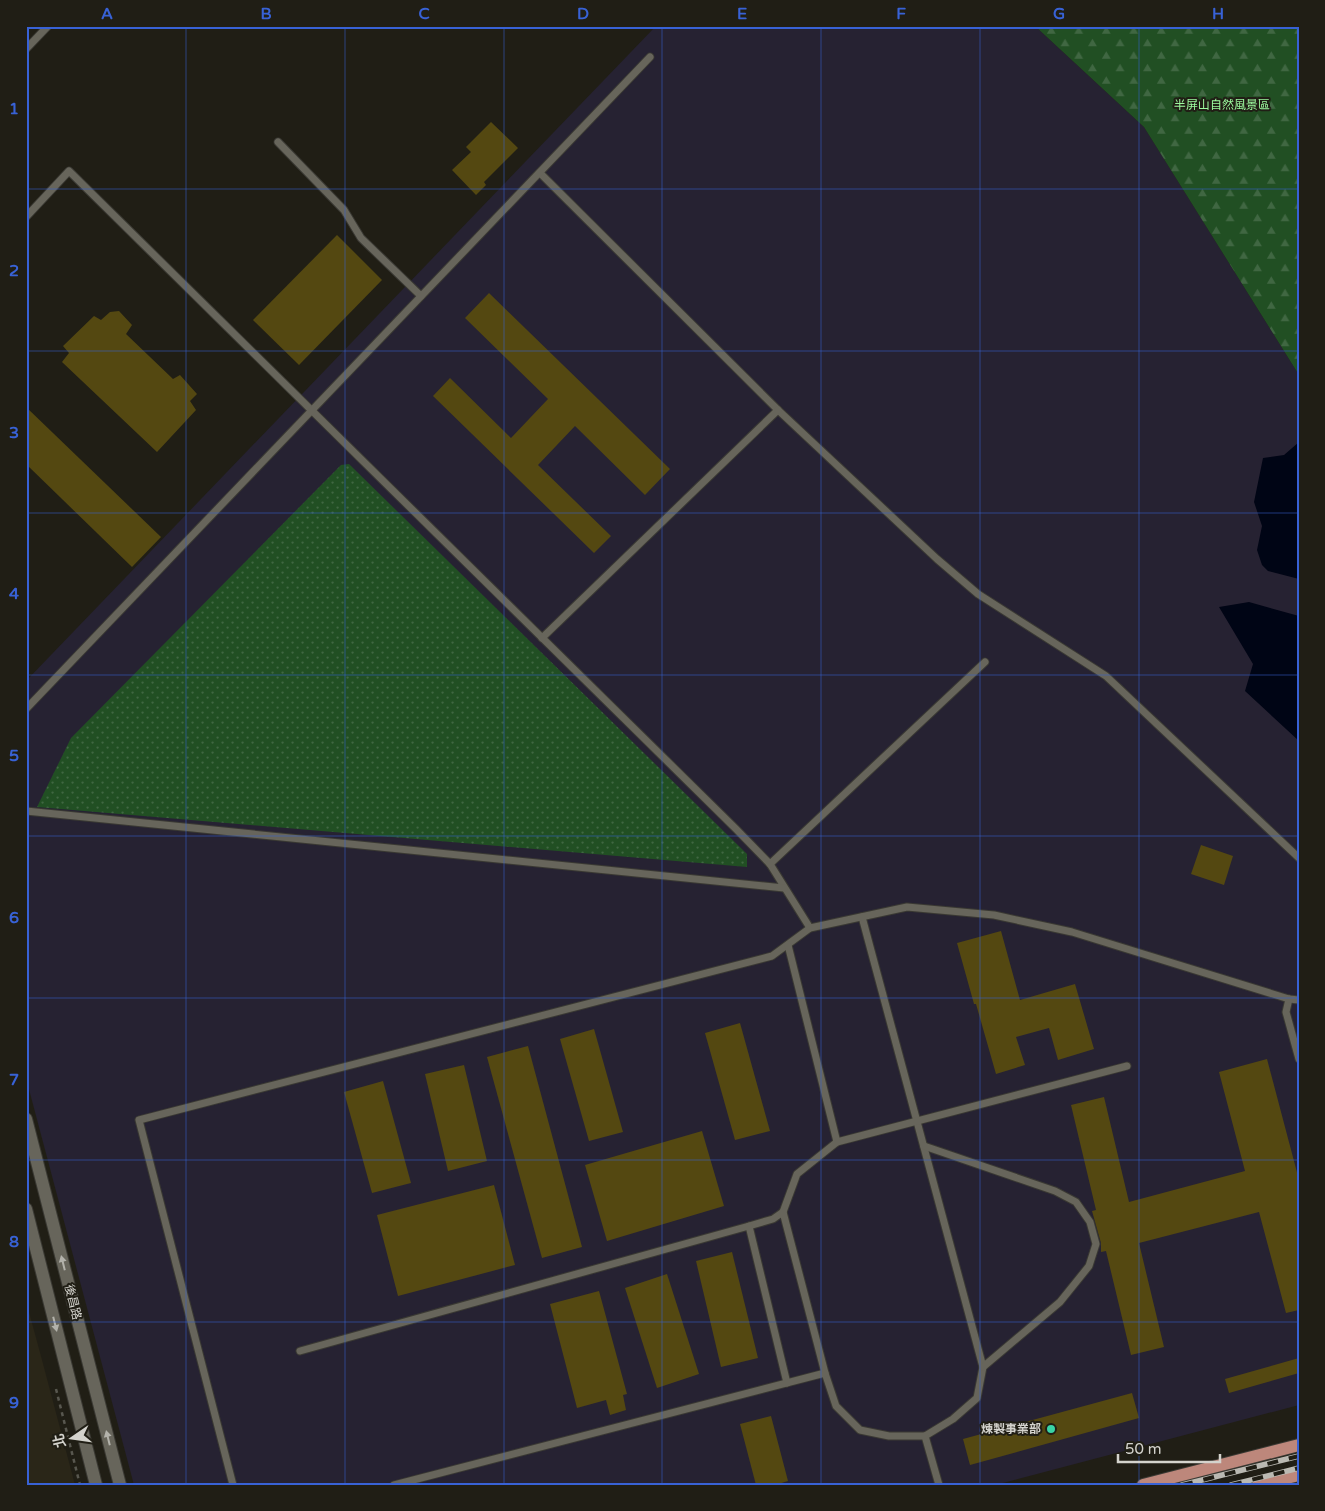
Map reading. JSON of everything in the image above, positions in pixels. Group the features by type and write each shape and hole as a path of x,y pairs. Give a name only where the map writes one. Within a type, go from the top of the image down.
{"main road":[{"path":"1144,1485 1299,1445"},
{"path":"1258,1485 1299,1475"}],"street":[{"name":"後昌路","path":"26,1119 120,1485"},
{"name":"後昌路","path":"26,1209 29,1232 96,1485"}],"lane":[{"path":"26,49 48,26"},
{"path":"26,709 650,57"},
{"path":"278,142 344,210 361,238 422,296"},
{"path":"26,217 69,172 736,829 770,864 810,928"},
{"path":"540,173 778,410 937,559 978,594 1106,676 1299,858"},
{"path":"542,638 778,410"},
{"path":"770,864 985,662"},
{"path":"26,810 784,888"},
{"path":"233,1485 139,1120 772,956 810,928 907,907 994,915 1072,932 1289,999 1299,1000"},
{"path":"783,1212 825,1373 836,1406 860,1430 889,1436 925,1436 953,1419 977,1398 983,1367 862,917"},
{"path":"788,945 837,1142"},
{"path":"1289,999 1286,1012 1299,1059"},
{"path":"300,1351 773,1219 783,1212 797,1174 837,1142 1127,1066"},
{"path":"924,1146 1055,1191 1076,1202 1090,1222 1096,1244 1088,1266 1060,1302 983,1367"},
{"path":"749,1226 788,1382"},
{"path":"394,1485 825,1373"},
{"path":"925,1436 939,1485"}],"path":[{"path":"56,1389 80,1485"}],"shaded area":[{"path":"656,26 1035,26 1144,127 1299,375 1299,1405 995,1485 134,1485 26,1078 26,681"},
{"path":"26,1301 42,1360 75,1485 26,1485"}],"green space":[{"name":"半屏山自然風景區","path":"1035,26 1299,26 1299,375 1144,127"},
{"path":"349,464 747,854 747,867 37,807 71,738 341,465"}],"water":[{"path":"1299,442 1299,579 1268,571 1262,565 1257,550 1262,526 1254,502 1263,458 1284,455"},
{"path":"1249,602 1299,616 1299,741 1245,691 1253,664 1219,607"}],"building":[{"path":"491,122 518,148 484,182 486,185 476,195 452,170 471,152 466,147"},
{"path":"337,235 382,280 299,365 253,320"},
{"path":"489,293 670,469 645,495 575,426 538,465 611,536 594,553 433,396 450,378 511,438 548,399 465,318"},
{"path":"119,311 132,325 126,334 173,379 180,375 197,394 190,401 196,410 157,452 62,362 69,353 63,346 94,316 101,320 110,312"},
{"path":"26,407 161,537 132,567 26,464"},
{"path":"1201,845 1233,856 1224,885 1191,874"},
{"path":"1001,931 1020,1000 1075,984 1094,1049 1058,1060 1049,1028 1016,1037 1025,1065 996,1074 957,943"},
{"path":"740,1023 770,1131 735,1140 705,1033"},
{"path":"594,1029 623,1132 589,1141 560,1039"},
{"path":"528,1046 582,1247 542,1258 487,1057"},
{"path":"1267,1059 1299,1180 1299,1310 1286,1313 1259,1212 1139,1243 1164,1347 1131,1355 1106,1251 1101,1252 1101,1243 1092,1211 1096,1210 1071,1105 1104,1097 1129,1202 1245,1171 1219,1072"},
{"path":"464,1065 487,1161 448,1171 425,1074"},
{"path":"383,1081 411,1183 372,1193 344,1092"},
{"path":"702,1131 724,1206 607,1241 585,1165"},
{"path":"494,1185 515,1265 398,1296 377,1215"},
{"path":"732,1252 758,1358 721,1367 696,1261"},
{"path":"667,1274 699,1374 657,1388 625,1288"},
{"path":"599,1291 627,1394 623,1395 626,1410 610,1415 606,1400 577,1408 550,1304"},
{"path":"1299,1358 1299,1373 1229,1393 1225,1379"},
{"name":"煉製事業部","path":"1132,1393 1139,1418 970,1465 963,1439"},
{"path":"771,1416 788,1481 775,1485 756,1485 740,1424"}],"railway":[{"path":"1182,1485 1299,1456"},
{"path":"1231,1485 1299,1468"}],"place":[{"name":"煉製事業部","path":"1051,1429"}]}
